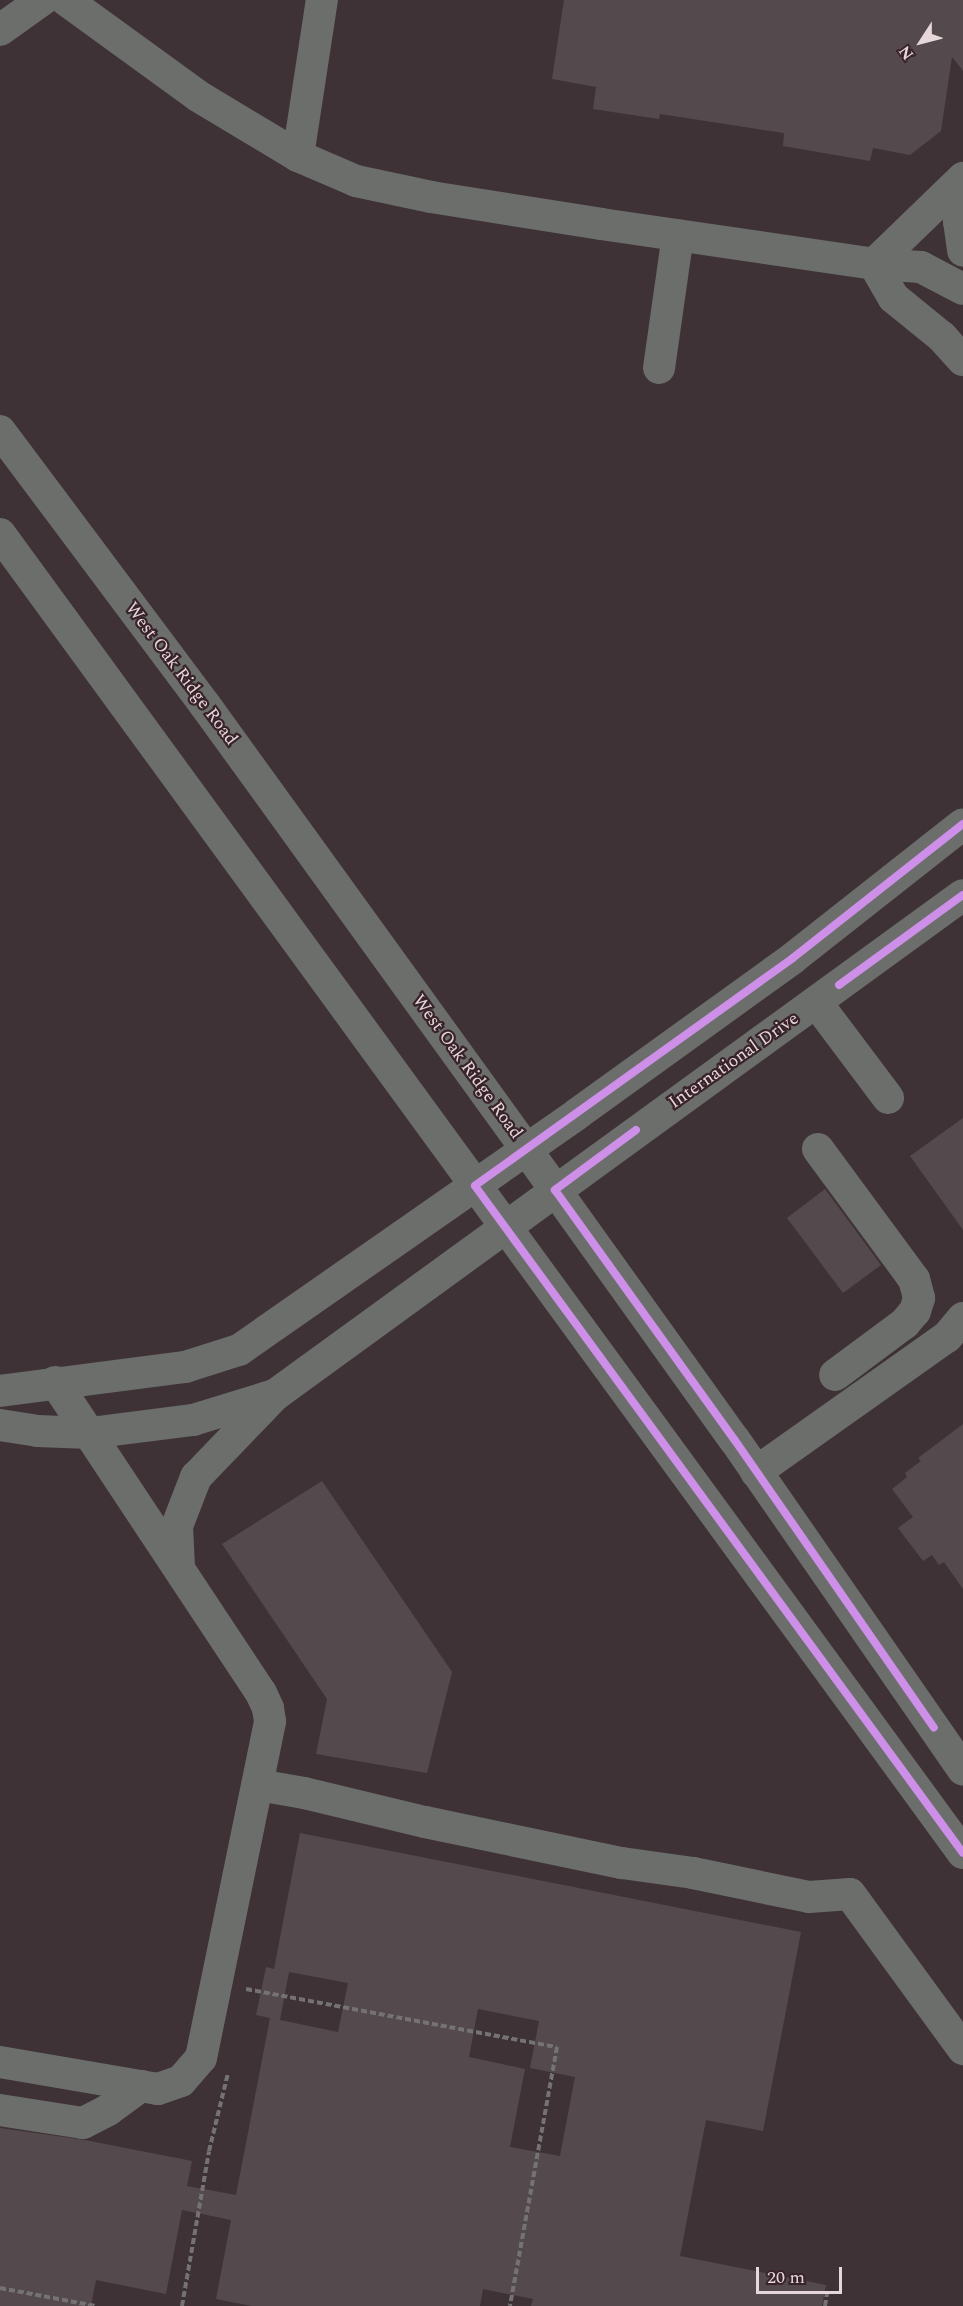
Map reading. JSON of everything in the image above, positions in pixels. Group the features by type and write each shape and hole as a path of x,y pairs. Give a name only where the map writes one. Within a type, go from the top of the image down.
{"street":[{"path":"0,30 42,0"},
{"path":"66,0 198,96 298,156 356,181 431,197 678,235 874,264 921,267 963,289"},
{"path":"298,156 322,0"},
{"path":"874,264 963,178"},
{"path":"963,206 959,220 963,251"},
{"path":"659,368 678,235"},
{"path":"874,264 894,298 942,337 963,360"},
{"name":"West Oak Ridge Road","path":"0,431 205,705 526,1149 756,1472 963,1770"},
{"path":"0,534 963,1853"},
{"path":"0,1391 55,1382 185,1367 239,1350 475,1186 793,957 963,824"},
{"name":"International Drive","path":"274,1395 963,895"},
{"path":"816,1002 888,1098"},
{"path":"819,1149 914,1279 919,1298 915,1311 905,1323 835,1375"},
{"path":"756,1472 947,1337 963,1318"},
{"path":"0,2062 158,2089 181,2081 201,2058 266,1746 268,1708 261,1693 55,1382"},
{"path":"0,1425 37,1431 90,1432 193,1420 274,1395"},
{"path":"179,1567 177,1526 196,1476 274,1395"},
{"path":"258,1785 304,1793 425,1822 622,1863 693,1873 809,1897 850,1894 960,2039"},
{"path":"0,2109 83,2123 108,2110 141,2086"}],"path":[{"path":"245,1997 247,1987 557,2047 510,2306"},
{"path":"182,2306 209,2151 229,2071"},
{"path":"0,2288 95,2306"},
{"path":"825,2306 828,2288"}],"building":[{"path":"564,0 963,0 963,71 952,57 941,131 910,155 873,148 870,161 783,146 784,133 660,114 659,119 593,109 596,87 552,79"},
{"path":"963,1118 963,1230 910,1156"},
{"path":"825,1189 881,1265 843,1293 787,1218"},
{"path":"963,1424 963,1589 944,1562 939,1565 932,1555 923,1561 898,1528 913,1517 892,1489 907,1477 905,1473 921,1461 918,1458"},
{"path":"322,1481 452,1672 427,1773 316,1754 327,1699 222,1544"},
{"path":"300,1833 801,1932 763,2131 706,2120 680,2256 826,2285 822,2306 531,2306 533,2299 483,2289 480,2306 252,2306 216,2299 231,2220 182,2210 166,2294 96,2280 91,2306 0,2306 0,2128 85,2140 192,2161 187,2186 236,2195 270,2018 280,2020 256,2015 266,1967 274,1969","holes":["289,1972 348,1983 338,2032 280,2020","478,2009 539,2021 530,2068 575,2077 560,2156 510,2147 525,2069 469,2057"]}],"transit line":[{"path":"963,824 793,958 475,1186 963,1853"},
{"path":"839,985 963,895"},
{"path":"636,1130 555,1190 734,1439 934,1728"}]}
